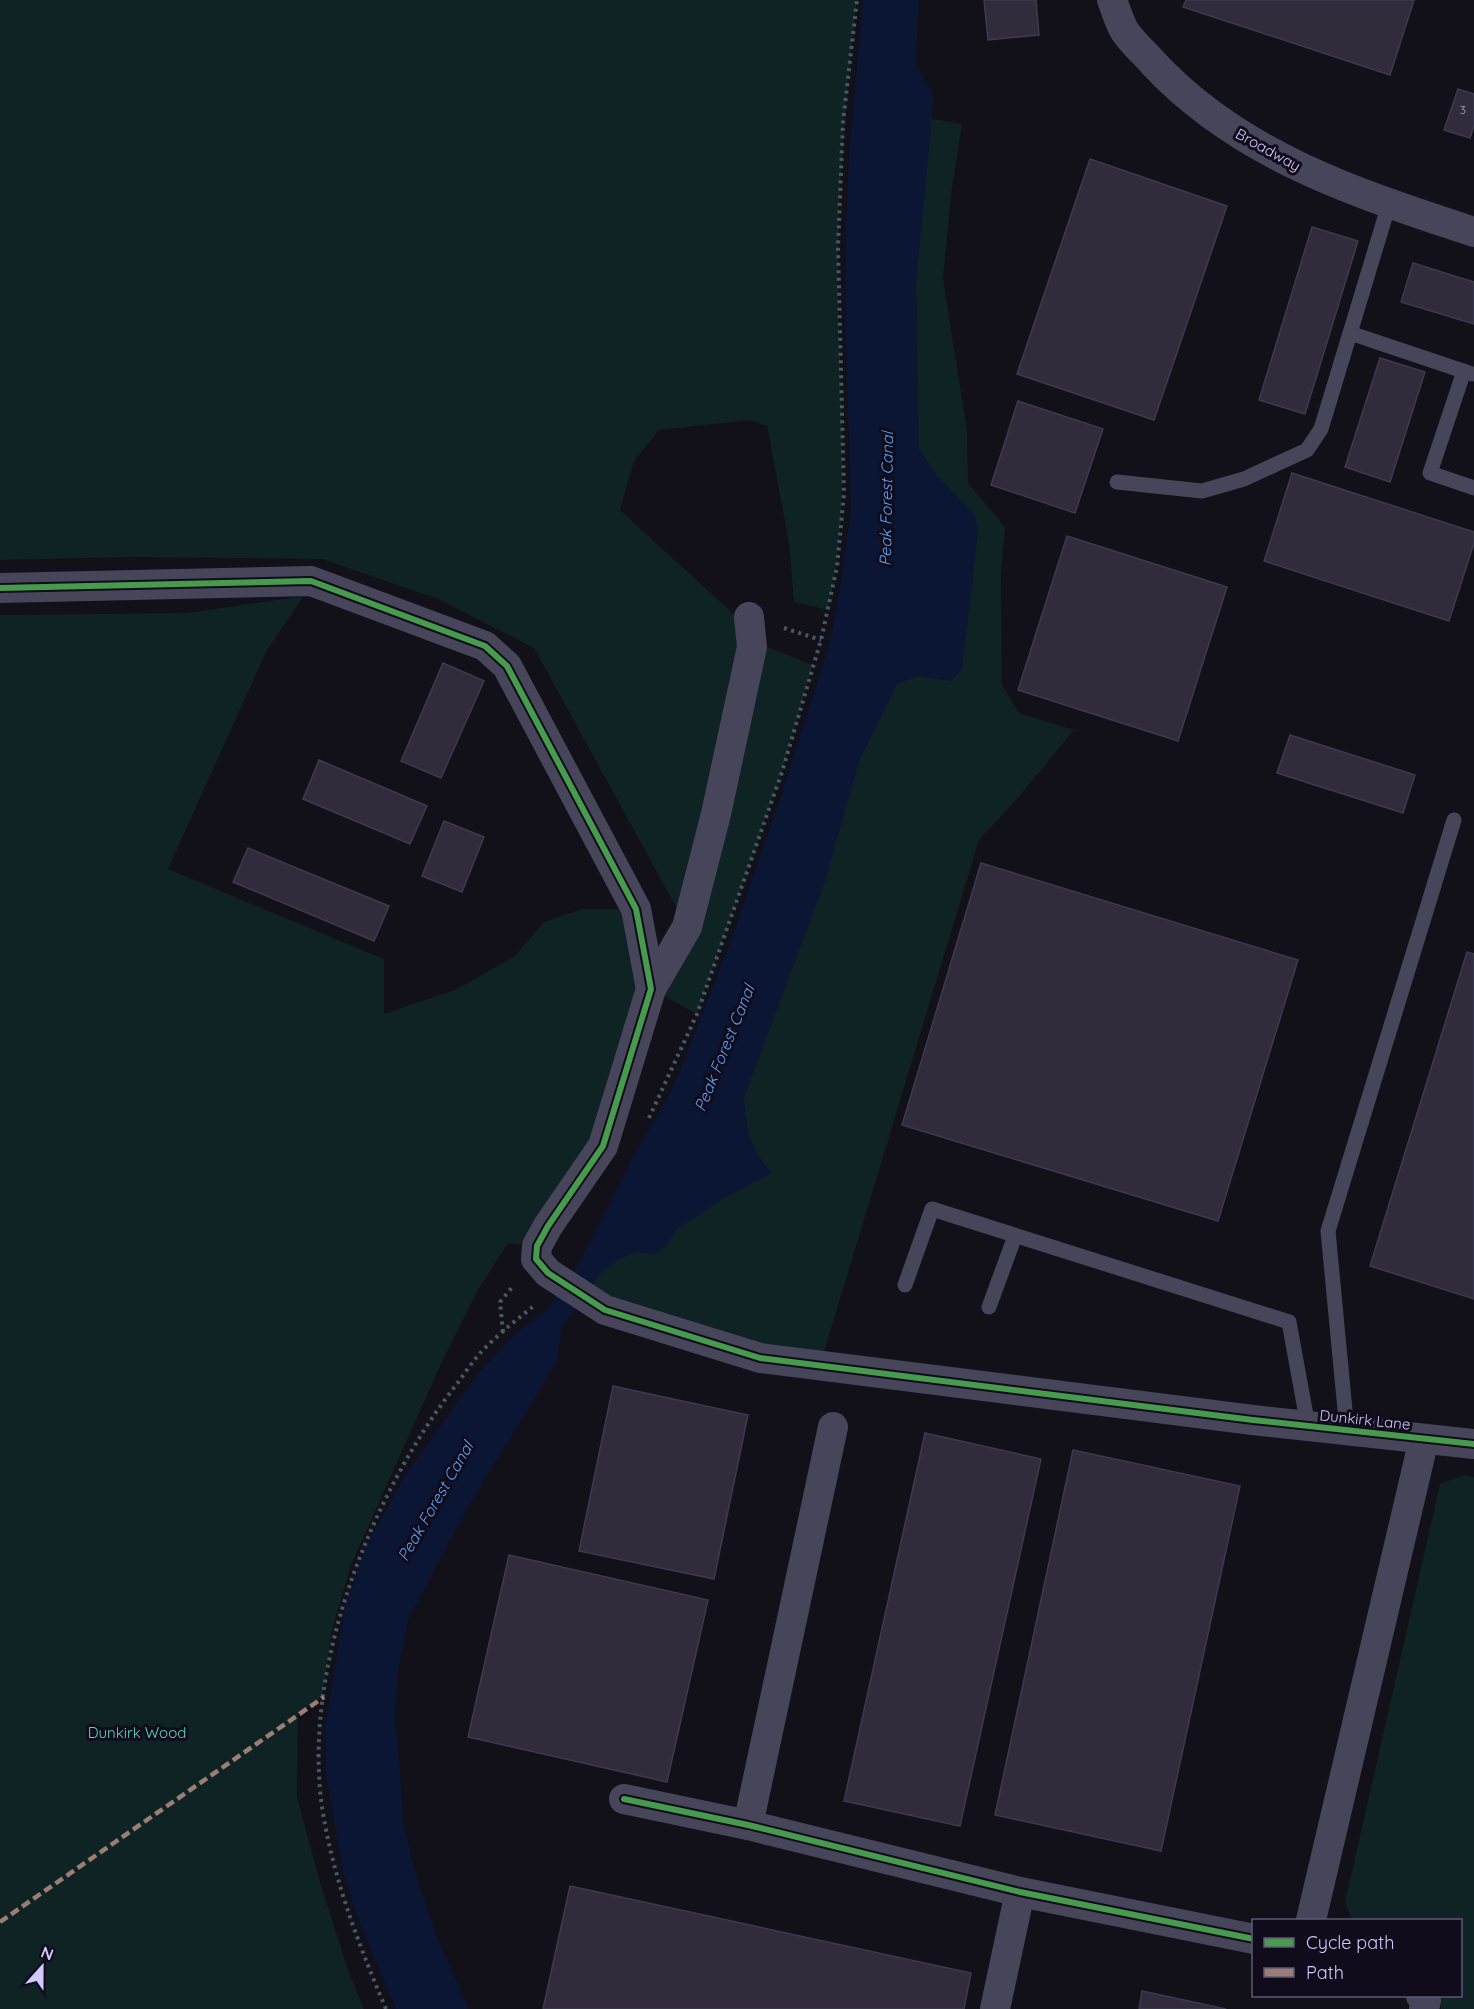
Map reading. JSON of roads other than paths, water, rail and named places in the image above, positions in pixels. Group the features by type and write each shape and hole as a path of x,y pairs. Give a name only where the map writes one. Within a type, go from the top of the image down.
{"street":[{"name":"Broadway","path":"1112,0 1124,31 1175,86 1234,132 1293,166 1389,204 1474,231"},
{"path":"0,588 311,581 485,646 507,666 636,909 651,989"},
{"path":"651,989 687,927 716,814 752,647 749,617"},
{"name":"Dunkirk Lane","path":"651,989 603,1146 548,1226 537,1246 542,1266 606,1310 760,1358 1253,1420 1474,1444"},
{"path":"748,1825 833,1427"},
{"path":"1311,1919 1424,1439"},
{"path":"624,1799 748,1825 1020,1892 1252,1939"},
{"path":"995,2009 1020,1892"}],"lane":[{"path":"1117,482 1203,491 1244,479 1307,450 1321,429 1389,204"},
{"path":"1350,333 1469,373 1430,473 1474,488"},
{"path":"1347,1431 1328,1231 1454,820"},
{"path":"905,1284 932,1209 1289,1322 1308,1426"},
{"path":"989,1307 1015,1236"}],"water":[{"name":"Peak Forest Canal","path":"863,0 919,0 916,64 934,96 916,283 919,449 938,477 975,515 978,532 962,670 951,681 919,676 897,684 860,759 824,884 744,1097 750,1138 771,1173 723,1199 676,1230 666,1246 655,1254 636,1252 619,1259 601,1273 562,1327 557,1362 469,1505 408,1620 399,1667 395,1712 404,1823 414,1869 436,1935 469,2009 396,2009 357,1917 343,1872 326,1776 326,1722 345,1608 366,1547 404,1477 478,1373 517,1332 548,1308 581,1259 636,1151 672,1090 730,943 781,796 829,645 838,602 851,509 846,346 846,225 849,153"}],"park label":[{"name":"Dunkirk Wood","path":"137,1733"}]}
